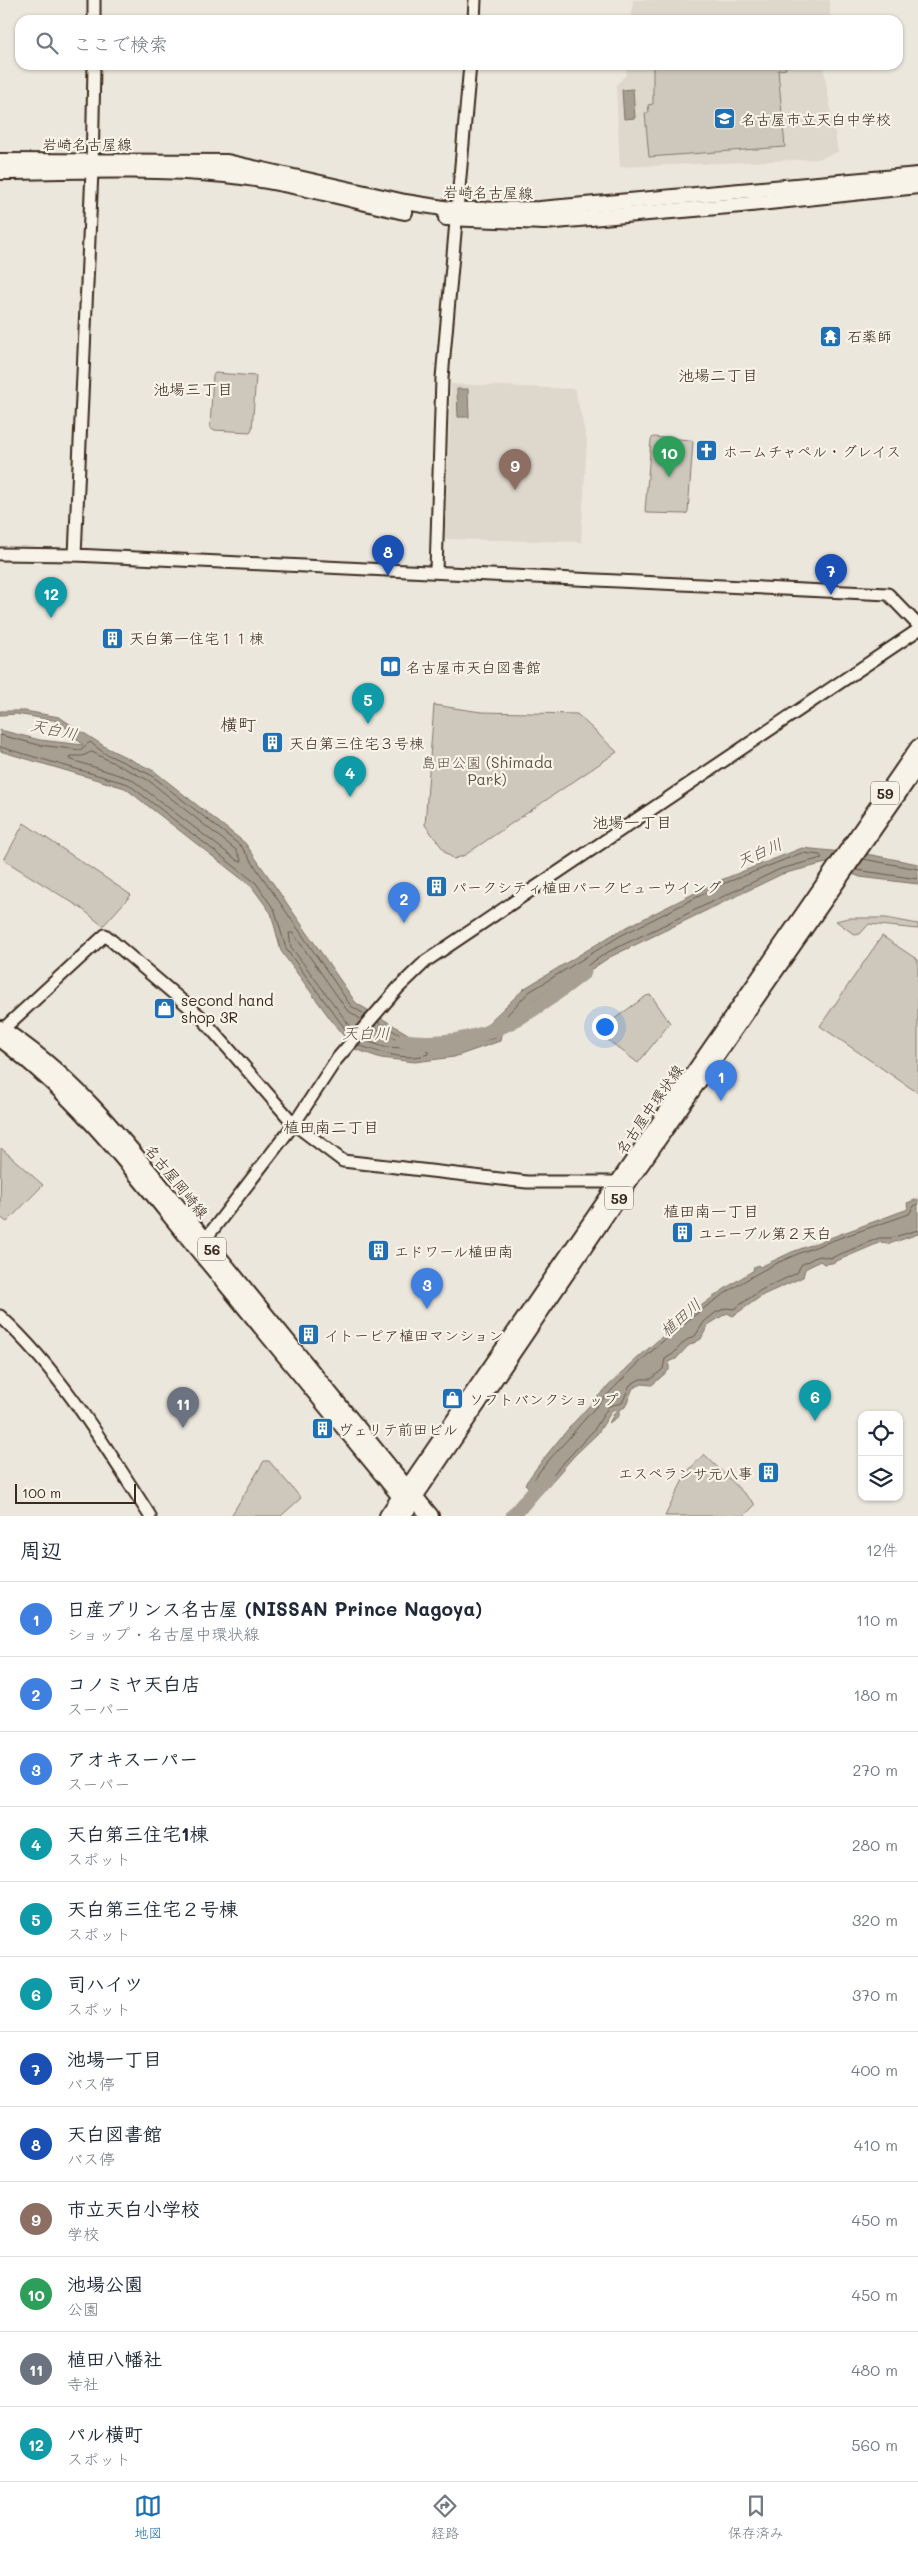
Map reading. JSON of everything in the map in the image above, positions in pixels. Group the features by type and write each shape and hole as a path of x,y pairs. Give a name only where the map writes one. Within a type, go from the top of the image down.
{"highway":[{"path":"388,1516 408,1504 430,1516"}],"main road":[{"name":"岩崎名古屋線","path":"0,161 92,166"},
{"name":"岩崎名古屋線","path":"0,172 92,166 227,162 456,215 544,222 741,205 918,186"},
{"name":"岩崎名古屋線","path":"456,215 540,210 918,175"},
{"name":"名古屋中環状線","path":"860,841 918,747"},
{"name":"名古屋中環状線","path":"408,1504 618,1182 860,841 918,766"},
{"name":"名古屋中環状線","path":"408,1504 819,899"},
{"name":"名古屋岡崎線","path":"1,1032 41,1058 86,1098 408,1504"}],"street":[{"path":"94,0 94,15"},
{"path":"474,15 475,0"},
{"path":"75,555 92,166 94,70"},
{"path":"436,571 442,378 470,70"},
{"path":"0,554 75,555 436,571 888,594 918,625"},
{"path":"201,1245 294,1124 336,1060 398,988 426,961 918,630"},
{"path":"1,1032 105,935 200,1017 294,1124 343,1161 526,1182 618,1182"},
{"path":"0,1316 52,1373 92,1427 150,1516"}],"shaded area":[{"path":"633,0 830,0 830,15 632,15"},
{"name":"名古屋市立天白中学校","path":"626,70 824,70 838,152 818,159 620,167 616,85 626,75"},
{"path":"451,384 575,389 587,441 581,542 445,539"}],"green space":[{"path":"653,70 778,70 785,147 649,157 645,113 649,113 648,105 653,104"},
{"path":"215,373 256,376 252,429 250,432 213,430 210,428 213,375"},
{"path":"653,437 691,440 693,442 688,512 686,514 648,513 645,511 651,440"},
{"name":"島田公園 (Shimada Park)","path":"434,705 481,712 577,714 617,752 465,855 454,859 446,853 425,825"},
{"path":"24,823 131,895 103,926 81,908 4,860"},
{"path":"848,918 886,918 918,924 918,929 869,924 860,934 855,935 836,921"},
{"path":"882,936 918,960 918,1093 820,1026"},
{"path":"651,995 670,1023 638,1063 600,1034 599,1030 646,996"},
{"path":"1,1148 43,1185 7,1222 0,1217"},
{"path":"704,1454 754,1503 754,1506 744,1516 665,1516 687,1472"},
{"path":"264,1461 269,1461 301,1498 281,1516 231,1516"}],"water":[{"path":"633,89 635,118 624,119 622,90"},
{"path":"457,389 468,389 469,417 458,417"},
{"name":"天白川","path":"0,711 25,711 59,717 107,748 154,771 245,843 356,1003 428,1046 445,1047 467,1038 485,1026 525,988 617,932 721,880 802,848 872,855 918,864 918,884 860,877 826,863 782,874 610,957 502,1028 500,1041 454,1057 415,1062 381,1058 355,1049 337,1028 281,951 271,913 252,887 125,788 0,751 0,730 40,740 83,745 59,721 16,714 0,715"},
{"path":"918,1199 918,1234 889,1244 881,1242 832,1263 824,1264 820,1261 805,1269 803,1277 763,1295 733,1316 727,1313 708,1325 701,1339 688,1346 676,1359 669,1362 669,1370 652,1385 642,1384 633,1388 625,1407 619,1410 619,1416 609,1423 616,1410 613,1409 598,1433 574,1456 539,1496 525,1484 547,1454 573,1424 629,1366 659,1339 722,1291 754,1270 753,1268 758,1265 760,1267 792,1252 908,1209 907,1203"}],"waterway":[{"name":"天白川","path":"403,1041 431,1042 456,1040 479,1035 501,1027 542,1003 584,972"},
{"name":"植田川","path":"513,1516 546,1477"}],"place":[{"name":"名古屋市立天白中学校","path":"725,119"},
{"name":"石薬師","path":"831,336"},
{"name":"ホームチャペル・グレイス","path":"707,451"},
{"name":"池場公園","path":"669,477"},
{"name":"市立天白小学校","path":"515,490"},
{"name":"天白図書館","path":"388,576"},
{"name":"池場一丁目","path":"831,595"},
{"name":"パル横町","path":"51,618"},
{"name":"天白第一住宅１１棟","path":"113,638"},
{"name":"名古屋市天白図書館","path":"390,667"},
{"name":"天白第三住宅２号棟","path":"368,724"},
{"name":"天白第三住宅３号棟","path":"273,743"},
{"name":"天白第三住宅1棟","path":"350,797"},
{"name":"パークシティ植田パークビューウイング","path":"436,887"},
{"name":"コノミヤ天白店","path":"404,923"},
{"name":"second hand shop 3R","path":"165,1009"},
{"name":"日産プリンス名古屋 (NISSAN Prince Nagoya)","path":"721,1101"},
{"name":"ユニーブル第２天白","path":"682,1233"},
{"name":"エドワール植田南","path":"378,1251"},
{"name":"アオキスーパー","path":"427,1309"},
{"name":"イトーピア植田マンション","path":"308,1335"},
{"name":"ソフトバンクショップ","path":"453,1399"},
{"name":"司ハイツ","path":"815,1421"},
{"name":"植田八幡社","path":"183,1428"},
{"name":"ヴェリテ前田ビル","path":"322,1429"},
{"name":"エスペランサ元八事","path":"769,1473"}],"district":[{"name":"池場二丁目","path":"718,374"},
{"name":"池場三丁目","path":"193,388"},
{"name":"横町","path":"238,724"},
{"name":"池場一丁目","path":"632,821"},
{"name":"植田南二丁目","path":"331,1126"},
{"name":"植田南一丁目","path":"711,1210"}]}
